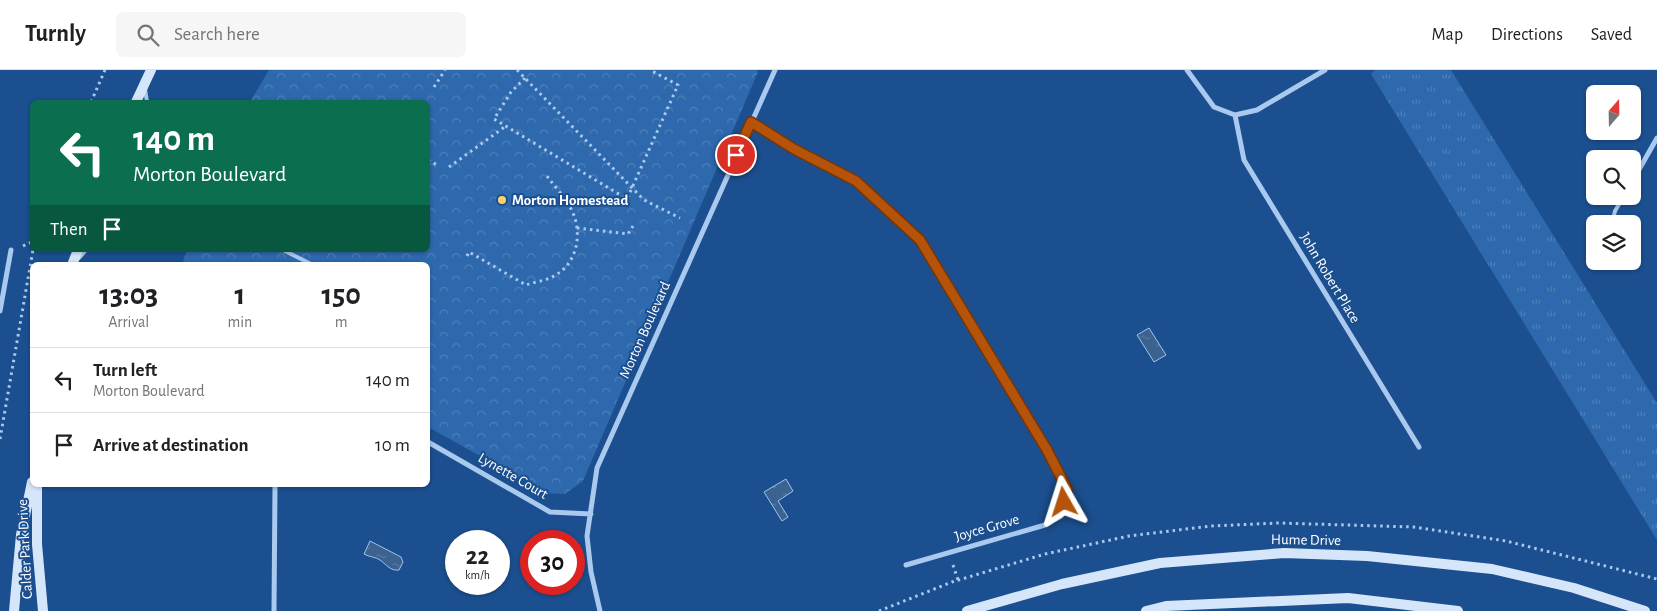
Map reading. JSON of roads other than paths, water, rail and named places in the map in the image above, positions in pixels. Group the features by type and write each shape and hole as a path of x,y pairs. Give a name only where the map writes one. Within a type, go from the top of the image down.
{"street":[{"path":"137,100 151,70"},
{"name":"Morton Boulevard","path":"600,611 591,572 587,536 597,468 775,70"},
{"path":"1187,70 1214,107 1235,115 1257,110 1325,70"},
{"name":"John Robert Place","path":"1235,115 1244,160 1419,447"},
{"name":"Joyce Grove","path":"751,122 794,149 856,181 920,240 1047,450 1067,489 1061,516 1045,524 906,565"},
{"path":"1641,166 1657,138"},
{"path":"0,312 11,250"},
{"name":"Lynette Court","path":"430,443 550,512 591,514"},
{"name":"Calder Park Drive","path":"14,611 21,535 31,487"},
{"name":"Calder Park Drive","path":"37,487 36,544 43,611"},
{"path":"274,611 275,487"},
{"name":"Hume Drive","path":"967,611 1062,584 1160,563 1284,553 1367,556 1492,568 1574,588 1645,611"},
{"path":"1146,611 1166,606 1348,598 1458,611"}],"lane":[{"path":"144,85 147,100"},
{"path":"75,262 84,252"},
{"path":"287,252 307,262"}],"water":[{"path":"1149,328 1166,355 1154,362 1137,335"},
{"path":"786,479 793,491 778,501 788,517 782,521 764,492"},
{"path":"370,541 401,557 403,562 399,570 391,569 378,559 364,554"}],"place":[{"name":"Morton Homestead","path":"502,200"}]}
